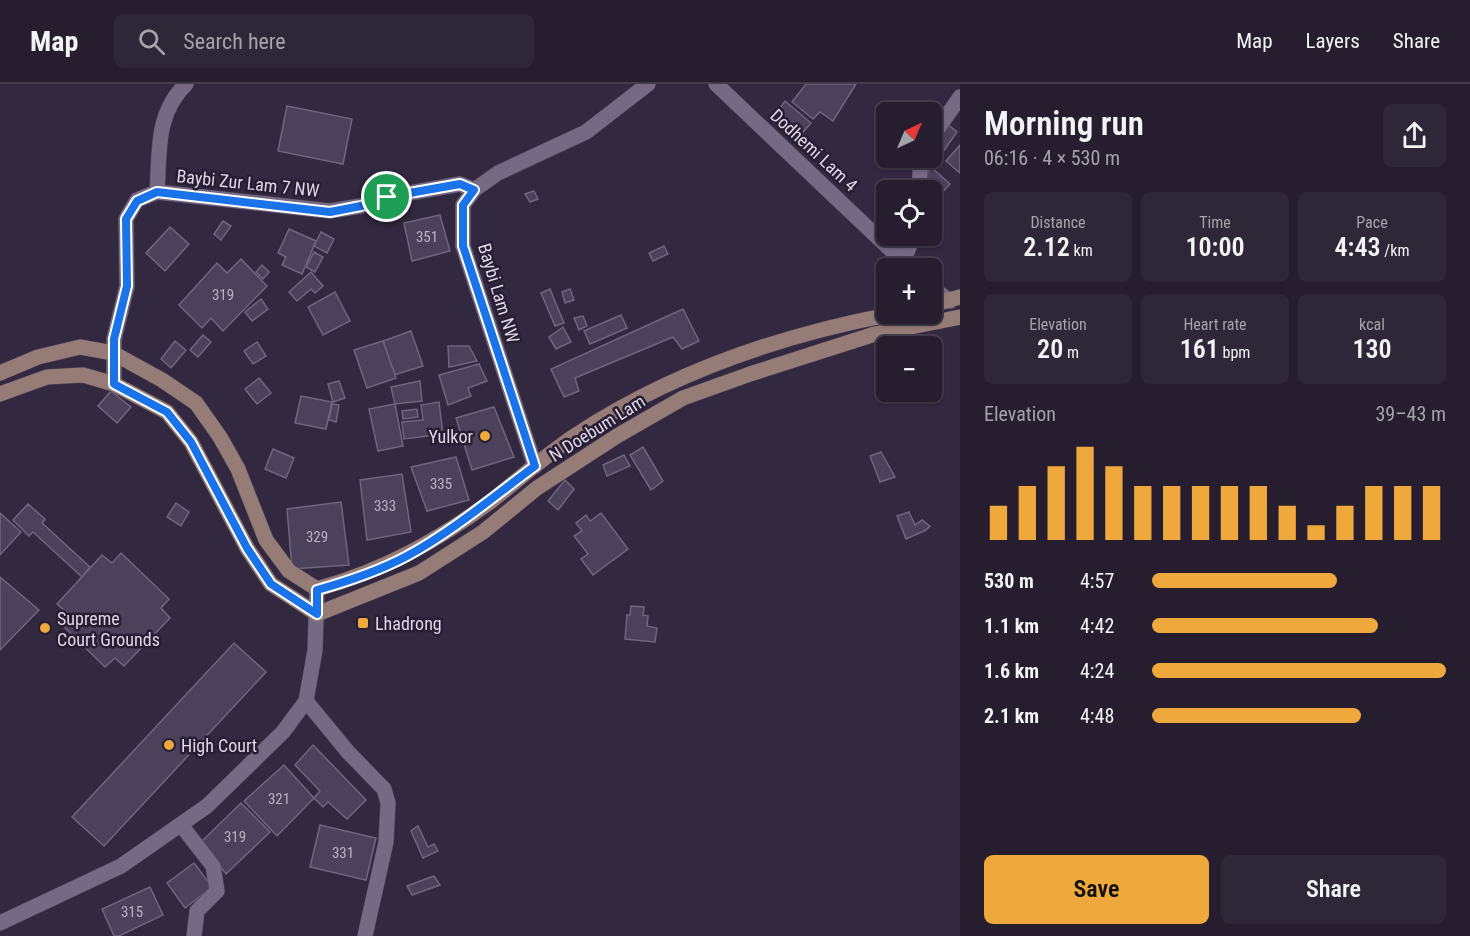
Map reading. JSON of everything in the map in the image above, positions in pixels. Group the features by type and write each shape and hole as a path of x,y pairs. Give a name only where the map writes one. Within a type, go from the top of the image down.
{"main road":[{"path":"955,299 960,316"},
{"name":"N Doebum Lam","path":"317,614 419,573 483,532 537,488 617,436 683,398 875,334 960,316"},
{"name":"N Doebum Lam","path":"317,590 353,580 407,556 469,517 573,438 619,410 694,372 779,341 876,318"},
{"path":"0,373 38,357 80,347 113,353 162,380 196,403 220,437 237,469 266,540 289,571 317,590"},
{"path":"0,394 47,377 83,375 114,384 167,412 191,442 247,548 271,584 317,614"}],"street":[{"path":"157,192 162,125 166,110 186,84"},
{"path":"474,190 498,173 586,132 648,84"},
{"name":"Dodhemi Lam 4","path":"716,84 899,258"},
{"path":"942,123 960,97"},
{"name":"Baybi Zur Lam 7 NW","path":"114,384 113,353 127,286 126,219 137,201 157,192 330,212 440,187 460,184 474,190"},
{"name":"Baybi Lam NW","path":"474,190 463,205 463,246 535,466"},
{"path":"0,923 120,866 181,825 207,806 283,732 306,701 315,650 317,590"},
{"path":"306,701 348,753 384,789 388,803 386,842 365,936"},
{"path":"181,825 213,866 217,891 198,911 194,936"}],"building":[{"path":"806,84 856,84 833,121 820,112 813,119 792,102"},
{"path":"785,101 811,123 798,138 774,116"},
{"path":"287,106 352,119 343,164 278,151"},
{"path":"947,124 957,132 942,153 942,132"},
{"path":"960,145 960,173 946,161"},
{"path":"932,168 950,184 942,193 942,180 923,180"},
{"path":"534,191 538,199 530,202 525,194"},
{"path":"440,215 450,251 412,261 404,223"},
{"path":"223,221 231,226 221,240 214,234"},
{"path":"170,227 189,244 165,271 146,253"},
{"path":"289,229 316,241 302,274 282,265 286,257 278,253"},
{"path":"321,232 334,239 327,253 314,246"},
{"path":"664,246 668,254 653,261 649,253"},
{"path":"314,252 323,257 315,272 306,267"},
{"path":"241,259 267,286 223,331 211,318 202,328 179,305 217,263 227,273"},
{"path":"262,265 269,272 263,279 256,272"},
{"path":"311,272 323,286 315,293 311,289 297,301 289,292"},
{"path":"550,289 564,323 555,326 541,293"},
{"path":"570,289 574,300 565,303 562,292"},
{"path":"335,292 350,321 323,335 308,307"},
{"path":"261,299 268,309 252,321 245,312"},
{"path":"683,309 699,341 682,349 673,337 575,378 579,391 564,397 551,369"},
{"path":"621,315 627,328 590,344 584,331"},
{"path":"583,316 587,326 579,330 574,318"},
{"path":"563,327 571,342 556,349 549,337"},
{"path":"411,331 423,366 394,375 383,341"},
{"path":"203,335 211,342 198,357 190,350"},
{"path":"175,341 186,350 171,368 161,359"},
{"path":"383,341 396,378 367,388 354,350"},
{"path":"257,342 266,356 253,364 244,351"},
{"path":"448,346 469,346 477,361 449,367"},
{"path":"479,364 487,381 468,388 471,396 448,405 439,375"},
{"path":"259,378 271,393 257,404 245,389"},
{"path":"339,381 345,398 333,402 328,384"},
{"path":"420,381 422,401 395,404 391,387"},
{"path":"111,391 131,407 117,423 98,406"},
{"path":"301,396 332,402 326,429 295,423"},
{"path":"439,402 443,434 404,439 402,422 423,420 421,405"},
{"path":"332,404 339,405 336,422 329,420"},
{"path":"395,404 403,446 378,451 369,409"},
{"path":"494,407 514,457 472,470 456,418"},
{"path":"417,409 418,417 403,419 402,411"},
{"path":"643,447 663,481 651,490 630,455"},
{"path":"273,449 294,458 286,478 265,469"},
{"path":"881,452 895,477 880,482 870,456"},
{"path":"624,455 630,466 607,476 603,465"},
{"path":"456,457 469,500 427,511 411,467"},
{"path":"402,474 411,532 367,540 360,480"},
{"path":"565,480 574,489 558,510 548,501"},
{"path":"341,502 349,565 292,569 287,509"},
{"path":"176,503 189,512 181,526 167,517"},
{"path":"28,504 45,519 42,523 90,567 82,577 33,532 29,536 13,520"},
{"path":"909,512 915,525 922,520 930,526 906,539 897,516"},
{"path":"0,513 21,532 0,555"},
{"path":"601,513 628,549 593,575 581,559 588,554 574,536 582,531 576,523 586,515 590,521"},
{"path":"121,553 169,599 161,608 170,618 124,666 115,658 105,667 59,622 67,613 57,604 102,555 112,563"},
{"path":"0,577 39,610 0,650"},
{"path":"631,606 644,607 643,615 648,616 647,626 657,628 655,642 625,639 627,615 630,615"},
{"name":"High Court","path":"234,643 266,672 104,846 72,817"},
{"path":"313,745 366,800 347,819 328,802 323,807 314,798 320,791 295,765"},
{"path":"284,765 314,798 277,836 244,801"},
{"path":"241,803 270,832 226,874 201,842"},
{"path":"320,825 376,838 366,880 310,867"},
{"path":"418,826 428,847 434,844 438,851 423,858 411,831"},
{"path":"194,863 212,887 185,908 167,883"},
{"path":"434,876 440,885 412,895 407,886"},
{"path":"150,887 163,915 119,936 114,936 102,909"}],"place":[{"name":"Yulkor","path":"485,436"},
{"name":"Lhadrong","path":"363,623"},
{"name":"Supreme Court Grounds","path":"45,628"},
{"name":"High Court","path":"169,745"}],"route":[{"path":"460,184 474,190 463,205 463,246 535,466 469,517 407,556 353,580 317,590 317,614 271,584 247,548 191,442 167,412 114,384 114,339 127,286 126,219 137,201 157,192 330,212 361,206 387,197 416,194 460,184"}]}
